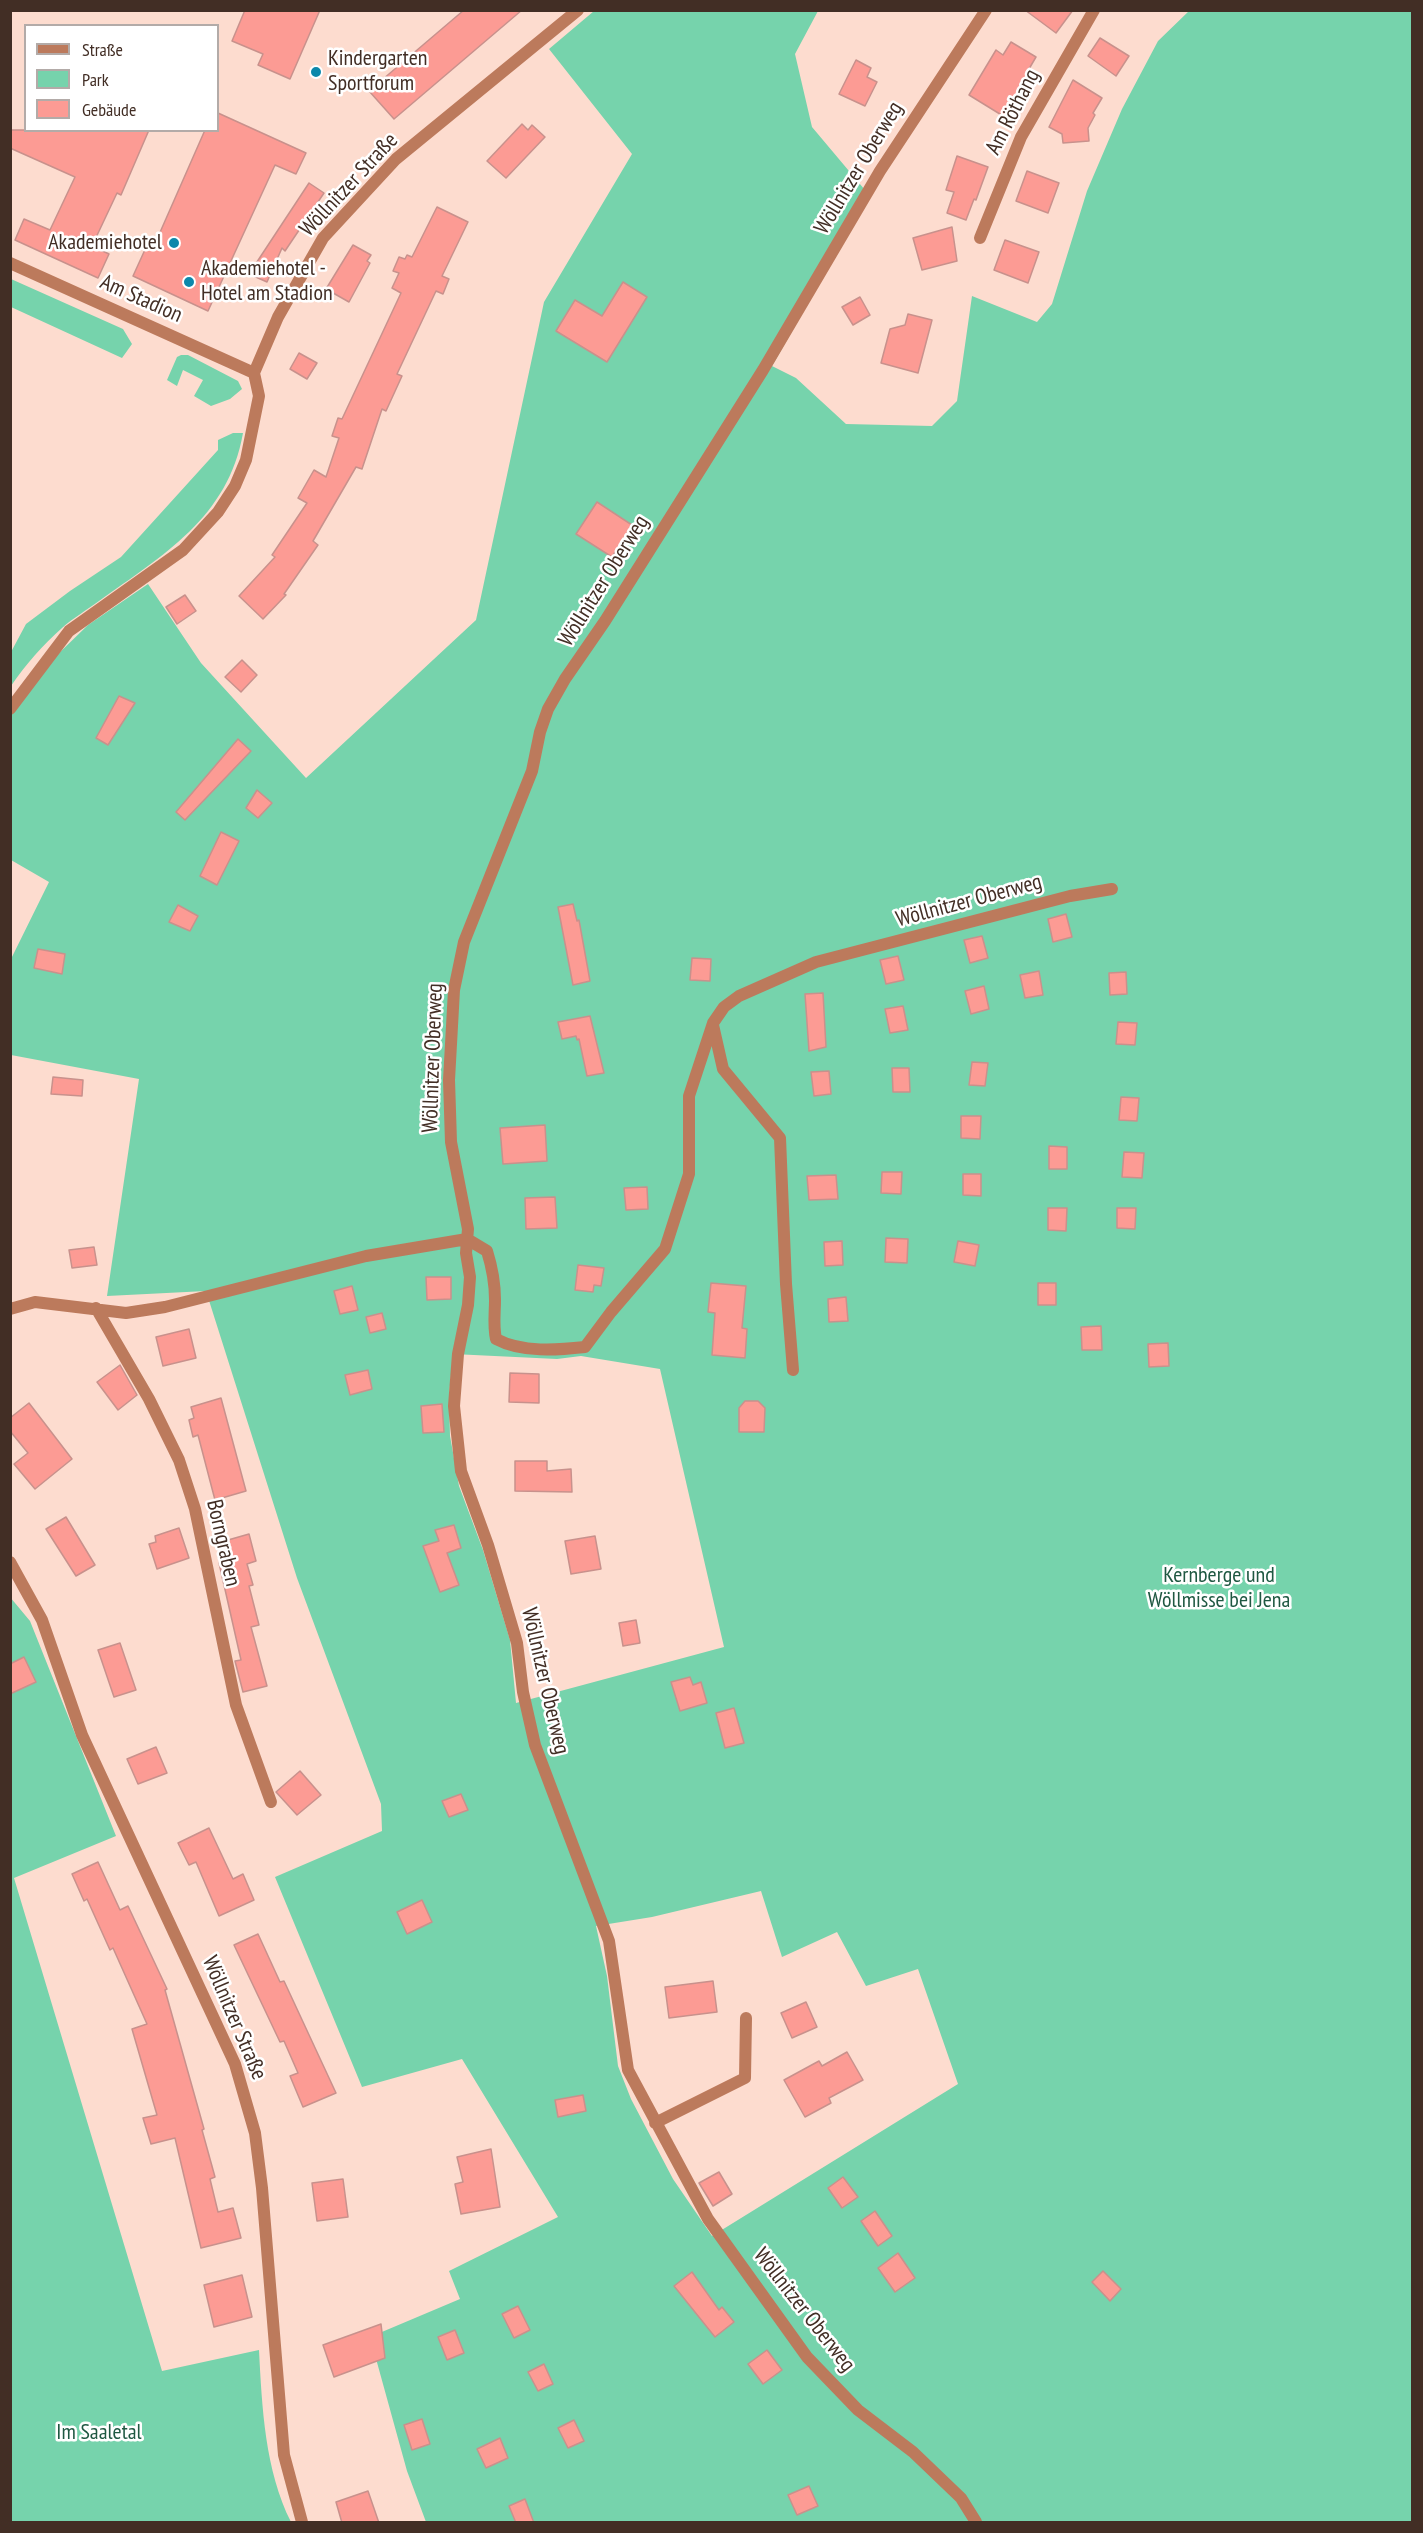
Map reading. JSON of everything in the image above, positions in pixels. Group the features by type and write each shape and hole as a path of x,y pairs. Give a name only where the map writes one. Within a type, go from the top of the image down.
{"street":[{"name":"Wöllnitzer Straße","path":"254,373 278,317 323,238 396,159 578,10"},
{"name":"Wöllnitzer Oberweg","path":"976,2523 962,2498 913,2452 858,2410 807,2356 708,2219 628,2070 609,1941 535,1745 517,1643 488,1545 461,1471 454,1406 458,1354 468,1305 470,1277 466,1253 466,1211 451,1142 449,1080 454,990 464,942 532,771 540,732 548,709 763,370 885,162 986,10"},
{"name":"Am Röthang","path":"980,238 1021,136 1094,10"},
{"name":"Am Stadion","path":"10,264 254,373"},
{"path":"10,709 69,631 183,550 218,512 235,486 246,460 259,396 254,373"},
{"name":"Wöllnitzer Oberweg","path":"467,1239 487,1251 493,1271 495,1300 493,1325 496,1339 507,1345 557,1350 585,1347 611,1312 665,1249 689,1174 689,1096 713,1023 724,1007 739,996 816,962 1070,896 1112,889"},
{"path":"713,1023 723,1069 780,1138 786,1284 793,1370"},
{"path":"10,1309 36,1302 126,1313 165,1307 366,1256 467,1239"},
{"name":"Borngraben","path":"96,1308 150,1399 179,1460 195,1509 236,1705 272,1802"},
{"name":"Wöllnitzer Straße","path":"10,1562 42,1620 82,1735 235,2064 255,2133 262,2188 284,2455 302,2523"},
{"path":"655,2123 745,2078 746,2018"}],"green space":[{"name":"Kernberge und Wöllmisse bei Jena","path":"594,11 818,11 795,54 812,127 870,196 772,366 796,378 846,424 932,426 957,401 972,296 1037,322 1052,304 1087,191 1122,109 1158,41 1189,11 1412,11 1412,2522 426,2522 407,2471 370,2337 460,2299 449,2271 558,2217 462,2059 362,2087 275,1877 382,1831 381,1804 297,1578 206,1291 107,1296 139,1079 11,1055 10,961 49,882 11,860 11,714 56,656 88,625 148,584 201,663 306,778 476,620 544,302 632,154 549,49","holes":["453,1354 557,1359 581,1356 660,1369 724,1647 516,1703 510,1640 483,1550 459,1486 450,1436 449,1395","761,1891 782,1957 837,1932 866,1986 918,1969 958,2084 712,2236 673,2179 631,2099 618,2066 607,1976 596,1926 652,1917"]},
{"path":"11,279 123,329 132,344 122,358 11,307"},
{"path":"188,355 238,381 242,389 230,399 211,406 194,396 203,380 183,370 177,386 167,380 177,357"},
{"path":"233,433 243,433 235,463 223,489 208,511 169,550 62,628 22,670 11,686 11,652 26,624 121,557 218,450 218,440"},
{"name":"Im Saaletal","path":"10,1597 30,1621 116,1836 14,1878 162,2371 259,2350 270,2460 282,2502 291,2522 11,2522"}],"building":[{"path":"245,10 320,10 290,79 258,65 263,54 232,41"},
{"path":"464,10 522,10 394,119 369,91"},
{"path":"1025,10 1073,10 1056,33"},
{"path":"1100,38 1129,56 1116,76 1088,56"},
{"path":"1011,42 1036,57 1026,74 1033,78 1008,119 969,95 996,50 1003,55"},
{"path":"856,60 871,68 867,77 877,82 865,106 839,94"},
{"path":"1073,80 1102,98 1093,113 1095,115 1088,128 1089,141 1063,143 1062,134 1049,127"},
{"path":"219,113 306,153 296,174 275,165 208,311 133,276 148,243 154,246 204,132 219,132"},
{"path":"522,124 528,130 532,125 545,137 506,178 487,161"},
{"path":"10,130 148,132 121,195 117,193 92,246 109,254 98,278 15,240 24,219 50,230 75,177 10,148"},
{"path":"957,156 988,167 966,220 947,213 954,192 946,190"},
{"path":"1027,171 1059,183 1048,213 1016,201"},
{"path":"309,183 324,193 285,251 282,248 267,282 249,274"},
{"path":"437,207 468,222 442,276 449,279 443,294 436,291 397,374 402,376 386,411 382,409 362,469 356,467 313,541 318,545 284,594 286,595 263,619 239,596 275,557 272,555 307,503 298,498 314,470 326,477 339,438 332,436 338,418 342,419 401,293 392,288 399,273 393,271 399,257 405,259 407,255 412,257"},
{"path":"952,227 957,261 922,270 913,238"},
{"path":"1005,240 1039,252 1028,283 994,270"},
{"path":"353,245 371,255 367,261 370,263 349,302 326,289"},
{"path":"623,282 647,297 607,362 556,331 575,300 602,316"},
{"path":"860,297 870,315 853,325 842,307"},
{"path":"908,314 932,320 918,373 881,363 890,329 905,325"},
{"path":"299,353 317,363 307,379 290,369"},
{"path":"597,502 632,525 612,557 576,534"},
{"path":"185,595 196,611 177,624 166,607"},
{"path":"242,660 257,675 241,692 225,677"},
{"path":"119,696 135,703 108,745 96,738"},
{"path":"238,739 251,751 185,820 176,812"},
{"path":"257,790 272,803 258,818 246,808"},
{"path":"221,832 239,841 217,885 200,876"},
{"path":"573,904 577,921 579,920 590,981 573,985 558,907"},
{"path":"178,905 198,916 190,931 169,922"},
{"path":"1066,914 1072,937 1053,942 1048,919"},
{"path":"982,936 988,958 970,963 964,940"},
{"path":"38,949 65,954 62,974 34,968"},
{"path":"898,956 904,980 886,984 880,960"},
{"path":"692,958 711,959 710,981 690,980"},
{"path":"1039,971 1043,995 1025,998 1020,975"},
{"path":"1126,972 1127,994 1110,995 1109,973"},
{"path":"984,986 989,1009 971,1014 965,991"},
{"path":"823,993 826,1047 809,1051 805,994"},
{"path":"903,1006 908,1030 890,1033 885,1009"},
{"path":"590,1016 604,1073 587,1076 579,1039 577,1040 576,1036 562,1039 558,1022"},
{"path":"1118,1022 1137,1023 1135,1045 1116,1044"},
{"path":"972,1062 988,1063 985,1086 969,1085"},
{"path":"892,1068 909,1068 910,1092 893,1092"},
{"path":"829,1071 831,1094 814,1096 811,1072"},
{"path":"53,1077 83,1080 82,1096 51,1094"},
{"path":"1121,1097 1139,1098 1137,1121 1119,1120"},
{"path":"961,1116 981,1116 980,1139 961,1138"},
{"path":"545,1125 547,1161 503,1164 500,1128"},
{"path":"1049,1146 1067,1147 1067,1169 1049,1169"},
{"path":"1124,1152 1144,1153 1142,1178 1122,1177"},
{"path":"882,1172 902,1172 901,1194 881,1193"},
{"path":"963,1174 981,1174 981,1196 963,1195"},
{"path":"836,1175 838,1199 809,1200 807,1176"},
{"path":"647,1187 648,1209 626,1210 624,1188"},
{"path":"555,1197 557,1228 526,1229 525,1198"},
{"path":"1048,1208 1067,1208 1066,1231 1048,1230"},
{"path":"1117,1208 1136,1208 1135,1229 1117,1228"},
{"path":"886,1238 908,1239 907,1263 885,1262"},
{"path":"842,1241 843,1265 825,1266 824,1242"},
{"path":"958,1241 979,1245 975,1266 954,1262"},
{"path":"94,1247 97,1265 72,1268 69,1250"},
{"path":"578,1265 604,1268 601,1286 594,1285 593,1292 575,1290"},
{"path":"426,1277 451,1277 451,1299 427,1300"},
{"path":"711,1283 746,1286 742,1328 747,1329 745,1358 712,1355 715,1313 708,1312"},
{"path":"1038,1283 1056,1283 1056,1305 1038,1305"},
{"path":"352,1286 358,1310 340,1314 334,1291"},
{"path":"846,1297 848,1321 829,1322 828,1299"},
{"path":"382,1313 386,1329 370,1333 366,1317"},
{"path":"1101,1326 1102,1350 1082,1350 1081,1327"},
{"path":"189,1329 196,1358 163,1366 156,1337"},
{"path":"1168,1343 1169,1366 1149,1367 1148,1344"},
{"path":"120,1365 137,1395 118,1410 97,1382"},
{"path":"368,1370 372,1389 350,1395 345,1375"},
{"path":"510,1373 539,1374 539,1403 509,1402"},
{"path":"221,1398 246,1491 215,1500 198,1435 193,1437 189,1420 194,1418 191,1407"},
{"path":"745,1401 758,1401 765,1408 764,1432 739,1432 739,1408"},
{"path":"29,1403 72,1459 35,1489 14,1464 28,1453 10,1431 10,1418"},
{"path":"442,1404 444,1432 423,1433 421,1406"},
{"path":"515,1461 547,1461 547,1471 571,1469 572,1492 515,1491"},
{"path":"66,1517 95,1565 76,1576 46,1529"},
{"path":"454,1525 461,1548 447,1553 459,1585 440,1592 423,1546 439,1541 435,1530"},
{"path":"179,1528 189,1558 157,1569 149,1544 156,1542 155,1536"},
{"path":"249,1534 256,1561 247,1564 253,1585 249,1586 259,1625 251,1627 267,1686 243,1692 235,1661 241,1660 219,1563 226,1561 221,1542"},
{"path":"595,1536 601,1569 571,1574 565,1541"},
{"path":"636,1620 640,1643 623,1646 619,1623"},
{"path":"120,1643 136,1690 114,1697 98,1650"},
{"path":"24,1657 36,1682 10,1694 10,1664"},
{"path":"690,1677 693,1685 701,1682 707,1703 680,1711 671,1682"},
{"path":"734,1708 744,1743 725,1748 716,1713"},
{"path":"156,1747 167,1773 138,1784 127,1759"},
{"path":"300,1771 321,1795 297,1815 276,1792"},
{"path":"461,1794 468,1810 449,1817 442,1801"},
{"path":"209,1828 233,1879 243,1874 254,1900 219,1916 196,1862 189,1865 178,1843"},
{"path":"98,1862 120,1910 128,1906 167,1989 165,1990 215,2177 210,2179 218,2212 233,2208 241,2238 201,2248 175,2138 151,2144 143,2118 157,2115 132,2029 147,2024 113,1948 110,1950 87,1899 84,1901 72,1874"},
{"path":"422,1900 432,1922 407,1934 397,1912"},
{"path":"258,1934 280,1982 284,1981 336,2093 303,2107 290,2076 298,2073 284,2041 280,2042 234,1945"},
{"path":"713,1981 717,2012 669,2018 665,1987"},
{"path":"806,2002 817,2027 792,2038 781,2013"},
{"path":"847,2052 863,2080 829,2098 831,2103 805,2117 784,2080 819,2061 822,2066"},
{"path":"583,2095 586,2111 558,2117 555,2100"},
{"path":"491,2149 500,2207 461,2214 455,2184 463,2182 457,2157"},
{"path":"719,2172 732,2194 713,2206 699,2183"},
{"path":"843,2177 858,2197 842,2208 828,2188"},
{"path":"343,2179 348,2217 317,2221 312,2183"},
{"path":"875,2211 892,2236 878,2246 861,2221"},
{"path":"898,2253 915,2278 895,2292 878,2268"},
{"path":"1103,2271 1121,2289 1110,2301 1092,2282"},
{"path":"692,2272 719,2310 722,2307 734,2322 715,2337 674,2286"},
{"path":"242,2275 252,2317 214,2327 204,2285"},
{"path":"518,2306 530,2330 514,2338 502,2314"},
{"path":"381,2324 385,2358 334,2377 323,2345"},
{"path":"455,2330 464,2353 447,2360 438,2337"},
{"path":"767,2350 782,2370 763,2384 748,2364"},
{"path":"544,2364 553,2384 538,2391 528,2372"},
{"path":"422,2419 430,2444 412,2450 404,2425"},
{"path":"574,2420 584,2441 568,2448 558,2428"},
{"path":"500,2438 508,2458 486,2468 477,2449"},
{"path":"809,2486 818,2506 797,2515 788,2495"},
{"path":"368,2491 379,2523 342,2523 336,2502"},
{"path":"525,2499 534,2523 516,2523 509,2506"}],"place":[{"name":"Kindergarten Sportforum","path":"316,72"},
{"name":"Akademiehotel","path":"174,243"},
{"name":"Akademiehotel - Hotel am Stadion","path":"189,282"}]}
